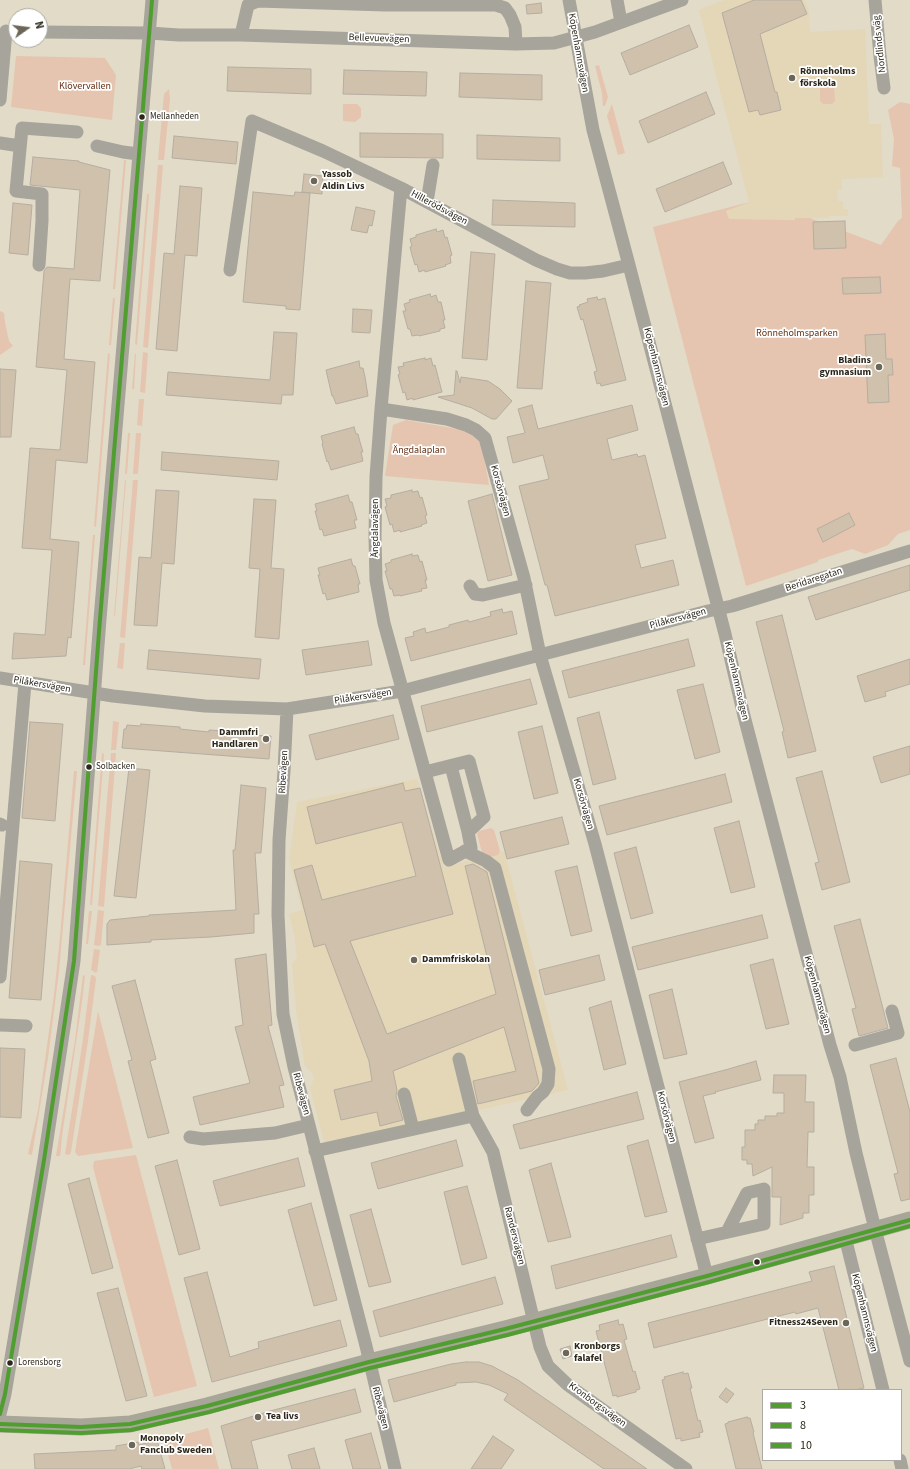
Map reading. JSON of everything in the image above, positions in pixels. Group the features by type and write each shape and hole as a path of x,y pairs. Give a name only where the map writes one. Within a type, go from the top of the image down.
{"main road":[{"path":"0,1424 81,1427 130,1424 207,1406 369,1362 535,1321 707,1276 910,1220"}],"street":[{"path":"0,1414 5,1394 44,1160 74,961 94,694 152,0"},
{"name":"Köpenhamnsvägen","path":"569,0 593,130 762,784 828,1037 840,1077 856,1154 910,1361"},
{"path":"617,0 621,22"},
{"name":"Bellevuevägen","path":"48,32 241,35 516,44 554,43 595,32 621,22 655,5 682,0"},
{"name":"Nordlinds väg","path":"876,0 884,88"},
{"path":"241,35 248,5 258,1 385,5 496,5 505,8 510,16 515,27 516,44"},
{"path":"0,100 7,31"},
{"name":"Hillerödsvägen","path":"230,270 252,121 323,151 401,188 536,260 557,269 570,273 586,273 629,265"},
{"path":"39,265 42,194 16,191 22,128 77,132"},
{"path":"0,143 20,146"},
{"path":"97,146 138,154"},
{"path":"427,202 433,165"},
{"name":"Ängdalavägen","path":"401,188 376,477 376,580 384,623 449,860 465,851"},
{"name":"Korsörvägen","path":"381,410 447,419 466,425 476,430 485,438 526,586 540,656 595,844 707,1276"},
{"name":"Beridaregatan","path":"718,609 746,602 910,551"},
{"path":"470,586 475,594 483,596 526,586"},
{"name":"Pilåkersvägen","path":"0,678 94,694 205,706 286,709 402,691 718,609"},
{"path":"0,977 26,683"},
{"name":"Ribevägen","path":"286,709 284,771 279,836 279,944 283,1014 294,1067 395,1469"},
{"path":"425,772 469,761 484,817 468,832"},
{"path":"450,766 471,848 465,851"},
{"path":"465,851 486,861 495,868 550,1069 548,1084 543,1092 537,1096 526,1110"},
{"path":"855,1045 898,1033 892,1011"},
{"path":"0,1025 26,1026"},
{"name":"Randersvägen","path":"459,1059 473,1116 492,1152 535,1321"},
{"path":"404,1094 413,1129"},
{"path":"316,1151 473,1116"},
{"path":"190,1136 203,1139 275,1133 309,1125"},
{"path":"697,1239 728,1232"},
{"name":"Köpenhamnsvägen","path":"845,1237 883,1389"},
{"name":"Kronborgsvägen","path":"535,1321 540,1347 548,1366 568,1384 686,1469"}],"shaded area":[{"name":"Rönneholms förskola","path":"724,0 805,0 809,11 810,32 865,29 869,124 881,124 883,177 842,179 842,190 837,190 838,201 843,201 843,209 848,209 848,216 829,216 829,218 795,218 795,220 729,219 726,211 749,202 699,10"},
{"name":"Dammfriskolan","path":"417,779 444,867 504,851 568,1090 337,1142 324,1142 310,1088 314,1078 312,1073 305,1066 296,1010 292,964 297,957 294,934 289,914 302,910 289,859 297,802"}],"green space":[{"name":"Klövervallen","path":"16,56 105,58 116,75 112,120 11,107"},
{"path":"599,65 608,97 605,106 603,106 602,93 595,66"},
{"path":"823,83 831,83 834,86 835,101 832,104 823,104 820,101 820,86"},
{"path":"169,89 170,99 164,160 158,160 164,94"},
{"name":"Rönneholmsparken","path":"900,102 910,104 910,530 898,534 888,545 865,554 852,549 746,586 653,227 750,202 726,211 729,219 795,220 795,218 810,218 881,245 898,221 902,218 900,168 892,166 894,139 888,110"},
{"path":"343,104 357,104 361,108 361,117 355,122 343,121"},
{"path":"612,104 625,153 618,155 607,116"},
{"path":"124,160 126,160 115,289 113,289"},
{"path":"158,165 163,165 148,348 143,347"},
{"path":"147,194 149,194 137,345 135,344"},
{"path":"113,298 115,298 111,345 109,345"},
{"path":"0,311 4,313 9,341 13,346 0,355"},
{"path":"143,352 148,353 145,393 140,392"},
{"path":"108,353 110,354 96,527 94,526"},
{"path":"135,354 134,389 132,389"},
{"path":"139,399 144,399 142,426 137,425"},
{"name":"Ängdalaplan","path":"406,420 469,431 482,445 489,485 385,476 393,425"},
{"path":"128,433 130,433 127,474 125,474"},
{"path":"136,433 141,433 138,474 133,474"},
{"path":"125,480 126,480 114,616"},
{"path":"133,480 138,480 125,638 120,637"},
{"path":"93,535 95,535 85,665 83,665"},
{"path":"120,643 125,643 123,669 117,668"},
{"path":"113,721 119,722 116,750 111,750"},
{"path":"102,753 104,754 92,905 90,905"},
{"path":"111,753 116,753 104,907 98,906"},
{"path":"74,771 77,771 59,971 48,1058 32,1155 28,1154 38,1110 54,995"},
{"path":"491,828 494,830 500,851 498,855 486,858 483,856 477,834 479,831"},
{"path":"98,910 104,911 101,945 98,946 94,945"},
{"path":"89,911 92,911 88,944 86,944"},
{"path":"94,949 100,950 96,973 91,970"},
{"path":"83,975 85,976 82,1002 60,1156 56,1156 75,1040"},
{"path":"91,975 95,976 96,979 71,1152 69,1155 65,1154 82,1046"},
{"path":"98,1011 133,1148 78,1156 75,1152"},
{"path":"136,1155 197,1386 154,1397 93,1167 94,1161"},
{"path":"208,1428 219,1469 172,1469 164,1440"}],"building":[{"name":"Rönneholms förskola","path":"754,0 801,0 807,14 760,34 781,110 760,115 758,110 749,112 722,13"},
{"path":"541,3 542,13 527,14 526,5"},
{"path":"689,25 698,47 630,75 621,53"},
{"path":"228,67 311,69 311,94 227,91"},
{"path":"344,70 427,72 426,96 343,94"},
{"path":"460,73 542,75 542,100 459,97"},
{"path":"706,92 715,114 648,143 639,121"},
{"path":"360,133 443,134 443,158 360,157"},
{"path":"477,135 560,138 560,161 477,159"},
{"path":"174,136 238,142 236,164 172,158"},
{"path":"33,157 79,161 110,170 100,281 70,279 64,359 95,362 87,463 56,460 50,539 79,542 71,638 68,637 66,656 12,659 14,633 45,635 52,550 22,548 30,448 60,450 67,370 36,367 44,271 47,267 74,269 80,190 30,185"},
{"path":"723,162 732,184 665,212 656,189"},
{"path":"304,174 323,176 322,194 302,192"},
{"path":"180,186 202,188 197,256 185,255 177,351 156,349 164,253 174,254"},
{"path":"253,192 294,196 295,192 310,193 300,310 286,309 286,306 243,302"},
{"path":"493,200 575,203 575,227 492,225"},
{"path":"13,203 32,205 28,255 9,253"},
{"path":"356,207 375,211 372,226 369,225 367,233 351,230"},
{"path":"845,221 846,248 814,249 813,222"},
{"path":"436,229 437,232 443,230 445,238 447,237 452,255 450,256 451,263 425,272 425,270 419,272 412,255 410,239 416,237 416,235"},
{"path":"471,252 495,254 487,360 462,358"},
{"path":"880,277 881,293 843,294 842,278"},
{"path":"526,281 551,283 542,389 517,388"},
{"path":"430,294 431,297 436,295 438,302 441,302 445,320 443,320 445,328 440,329 440,331 419,336 412,336 410,329 408,329 403,311 406,311 404,304 410,302 409,300"},
{"path":"597,297 598,300 605,298 626,380 601,386 600,383 597,384 594,372 597,371 583,319 581,320 577,307 588,302 587,299"},
{"path":"353,309 372,310 370,333 352,332"},
{"path":"274,332 297,333 293,395 282,395 281,404 166,395 168,372 270,380"},
{"name":"Bladins gymnasium","path":"885,334 886,359 892,359 893,375 888,375 889,402 868,403 865,335"},
{"path":"425,358 425,360 431,358 433,366 435,365 442,392 413,400 413,398 407,400 405,392 403,393 398,375 400,374 398,367 404,366 403,363"},
{"path":"359,361 360,368 363,368 368,396 336,404 332,396 326,370"},
{"path":"0,369 16,370 11,437 0,437"},
{"path":"456,371 460,383 461,377 488,381 500,389 512,401 496,419 492,419 472,408 438,397 454,395"},
{"path":"532,405 538,429 632,405 638,430 607,439 612,460 637,454 638,457 645,455 666,538 635,545 641,568 673,560 679,585 555,616 547,585 545,585 519,486 549,479 543,455 513,463 507,437 525,433 518,409"},
{"path":"354,427 356,434 358,434 363,452 361,452 363,461 331,470 328,461 327,462 321,436"},
{"path":"162,452 279,461 277,480 161,470"},
{"path":"156,490 179,491 174,564 162,563 157,626 134,625 139,557 151,558"},
{"path":"412,490 412,492 418,491 420,498 422,497 427,515 425,516 427,523 421,525 422,526 400,532 400,530 394,532 392,524 390,525 385,507 387,506 385,499 391,498 391,495"},
{"path":"492,494 512,575 488,581 468,501"},
{"path":"348,495 350,502 352,502 357,520 354,520 356,528 324,536 322,529 320,530 315,511 317,511 315,504"},
{"path":"254,499 276,500 271,568 284,569 279,639 255,637 260,569 249,568"},
{"path":"849,513 855,525 823,542 817,529"},
{"path":"412,554 412,556 418,555 420,562 422,561 427,580 425,580 427,588 421,589 422,591 394,596 392,589 390,589 385,571 387,571 385,564 391,562 391,560"},
{"path":"351,559 353,566 355,566 360,584 358,584 359,592 327,600 325,593 323,594 318,575 320,575 318,568"},
{"path":"910,565 910,590 816,620 808,597"},
{"path":"502,609 503,613 512,611 517,634 411,661 405,638 414,636 413,632 425,628 426,633 468,620 469,622 491,616 490,612"},
{"path":"782,615 816,751 788,758 782,732 784,731 756,622"},
{"path":"688,639 695,666 569,698 562,671"},
{"path":"368,641 372,665 306,675 302,650"},
{"path":"149,650 261,659 259,679 147,669"},
{"path":"910,659 910,684 885,692 886,696 865,702 857,676"},
{"path":"530,679 537,704 427,732 421,706"},
{"path":"703,684 720,752 695,759 677,690"},
{"path":"599,712 616,779 593,785 577,718"},
{"path":"393,715 399,739 316,760 309,735"},
{"path":"30,722 63,724 55,821 22,818"},
{"path":"141,724 180,727 180,729 209,732 209,730 271,736 269,759 122,748 124,729 126,729 127,725 140,726"},
{"path":"542,726 558,793 534,799 518,732"},
{"path":"910,746 910,774 881,783 873,757"},
{"path":"129,768 150,770 136,898 114,896"},
{"path":"822,771 850,882 822,890 815,863 819,862 796,778"},
{"path":"725,774 732,802 607,835 599,806"},
{"path":"403,783 405,791 420,788 453,914 350,941 387,1034 496,994 465,866 473,864 487,872 539,1083 532,1091 478,1104 473,1081 516,1071 504,1027 393,1071 397,1090 396,1096 403,1120 380,1126 377,1112 341,1120 334,1090 372,1081 369,1061 325,944 314,947 294,870 312,865 322,900 416,876 402,822 316,844 307,807"},
{"path":"241,785 266,788 261,853 255,853 259,914 254,914 254,933 151,940 151,942 107,945 107,924 110,920 149,915 236,910 233,850 235,850"},
{"path":"562,817 569,844 507,859 500,832"},
{"path":"739,821 755,887 731,893 714,828"},
{"path":"636,847 653,913 631,919 614,853"},
{"path":"20,861 52,864 41,1000 9,998"},
{"path":"577,866 592,931 571,936 555,871"},
{"path":"762,915 768,938 638,970 632,947"},
{"path":"860,919 888,1028 859,1036 852,1009 856,1008 834,926"},
{"path":"266,954 272,1025 268,1026 284,1085 279,1086 284,1107 200,1125 193,1097 250,1083 235,1027 243,1025 235,959"},
{"path":"599,955 605,980 545,995 539,970"},
{"path":"773,959 789,1024 766,1029 750,965"},
{"path":"135,980 156,1059 150,1061 169,1133 148,1138 128,1061 132,1060 112,986"},
{"path":"672,989 687,1054 664,1059 649,995"},
{"path":"611,1001 626,1064 604,1070 589,1008"},
{"path":"0,1048 25,1049 21,1118 0,1117"},
{"path":"896,1058 910,1112 910,1199 901,1201 894,1174 898,1173 870,1065"},
{"path":"756,1061 761,1080 703,1096 714,1138 695,1143 679,1082"},
{"path":"774,1075 806,1075 805,1102 814,1102 814,1132 808,1132 807,1167 814,1167 814,1195 809,1195 809,1213 803,1213 803,1218 780,1225 781,1197 772,1197 772,1167 753,1176 752,1164 747,1164 747,1160 742,1160 742,1147 745,1147 745,1130 755,1130 755,1124 758,1124 758,1120 765,1120 765,1116 777,1116 777,1113 784,1113 784,1093 773,1093"},
{"path":"637,1092 644,1119 520,1149 513,1125"},
{"path":"456,1140 463,1166 378,1189 371,1163"},
{"path":"648,1140 667,1212 645,1217 627,1146"},
{"path":"298,1158 305,1186 220,1206 213,1181"},
{"path":"177,1160 200,1249 179,1255 155,1166"},
{"path":"551,1163 571,1237 548,1242 529,1170"},
{"path":"89,1178 113,1268 92,1274 68,1184"},
{"path":"467,1186 487,1258 462,1265 444,1192"},
{"path":"311,1203 337,1300 314,1306 288,1210"},
{"path":"371,1209 391,1282 369,1287 350,1215"},
{"path":"671,1235 677,1257 556,1289 551,1266"},
{"path":"834,1266 864,1388 839,1389 818,1308 796,1314 795,1312 654,1348 648,1323 812,1281 809,1272"},
{"path":"207,1272 230,1357 259,1348 258,1342 340,1320 347,1346 212,1382 184,1278"},
{"path":"495,1277 503,1304 380,1337 373,1311"},
{"path":"118,1288 147,1396 126,1401 97,1293"},
{"path":"618,1320 619,1325 623,1324 627,1339 624,1340 633,1372 635,1371 640,1389 636,1390 636,1392 617,1397 617,1395 613,1396 596,1331 600,1330 599,1325"},
{"name":"Kronborgs falafel","path":"570,1346 572,1356 563,1359 560,1349"},
{"path":"479,1362 492,1366 518,1380 647,1469 604,1469 504,1400 508,1394 489,1385 476,1382 456,1383 456,1385 394,1402 388,1380 451,1364"},
{"path":"683,1372 683,1374 688,1373 698,1421 700,1420 703,1432 699,1433 700,1437 681,1441 681,1438 676,1439 662,1380 665,1379 664,1377"},
{"path":"726,1388 734,1394 727,1403 719,1397"},
{"path":"355,1389 361,1412 251,1441 258,1469 232,1469 221,1426 270,1411"},
{"path":"747,1417 750,1418 762,1469 736,1469 725,1424"},
{"path":"371,1433 381,1469 353,1469 345,1440"},
{"path":"493,1436 514,1450 501,1469 471,1469"},
{"path":"157,1440 165,1469 142,1469 141,1466 129,1469 35,1469 34,1454 116,1450 116,1446 138,1442 139,1445"},
{"path":"314,1448 320,1469 292,1469 288,1455"}],"transit line":[{"name":"3","path":"0,1414 5,1394 44,1160 74,961 100,619 152,0"},
{"name":"8","path":"0,1424 81,1427 130,1424 207,1406 369,1362 505,1329 707,1276 910,1220"},
{"name":"10","path":"0,1430 81,1433 131,1430 209,1412 370,1368 507,1335 709,1282 910,1226"}],"place":[{"name":"Rönneholms förskola","path":"792,78"},
{"name":"Mellanheden","path":"142,117"},
{"name":"Yassob Aldin Livs","path":"314,181"},
{"name":"Bladins gymnasium","path":"879,367"},
{"name":"Dammfri Handlaren","path":"266,739"},
{"name":"Solbacken","path":"89,767"},
{"name":"Dammfriskolan","path":"414,960"},
{"name":"Fitness24Seven","path":"846,1323"},
{"name":"Kronborgs falafel","path":"566,1353"},
{"name":"Lorensborg","path":"10,1363"},
{"name":"Tea livs","path":"258,1417"},
{"name":"Monopoly Fanclub Sweden","path":"132,1445"}]}
